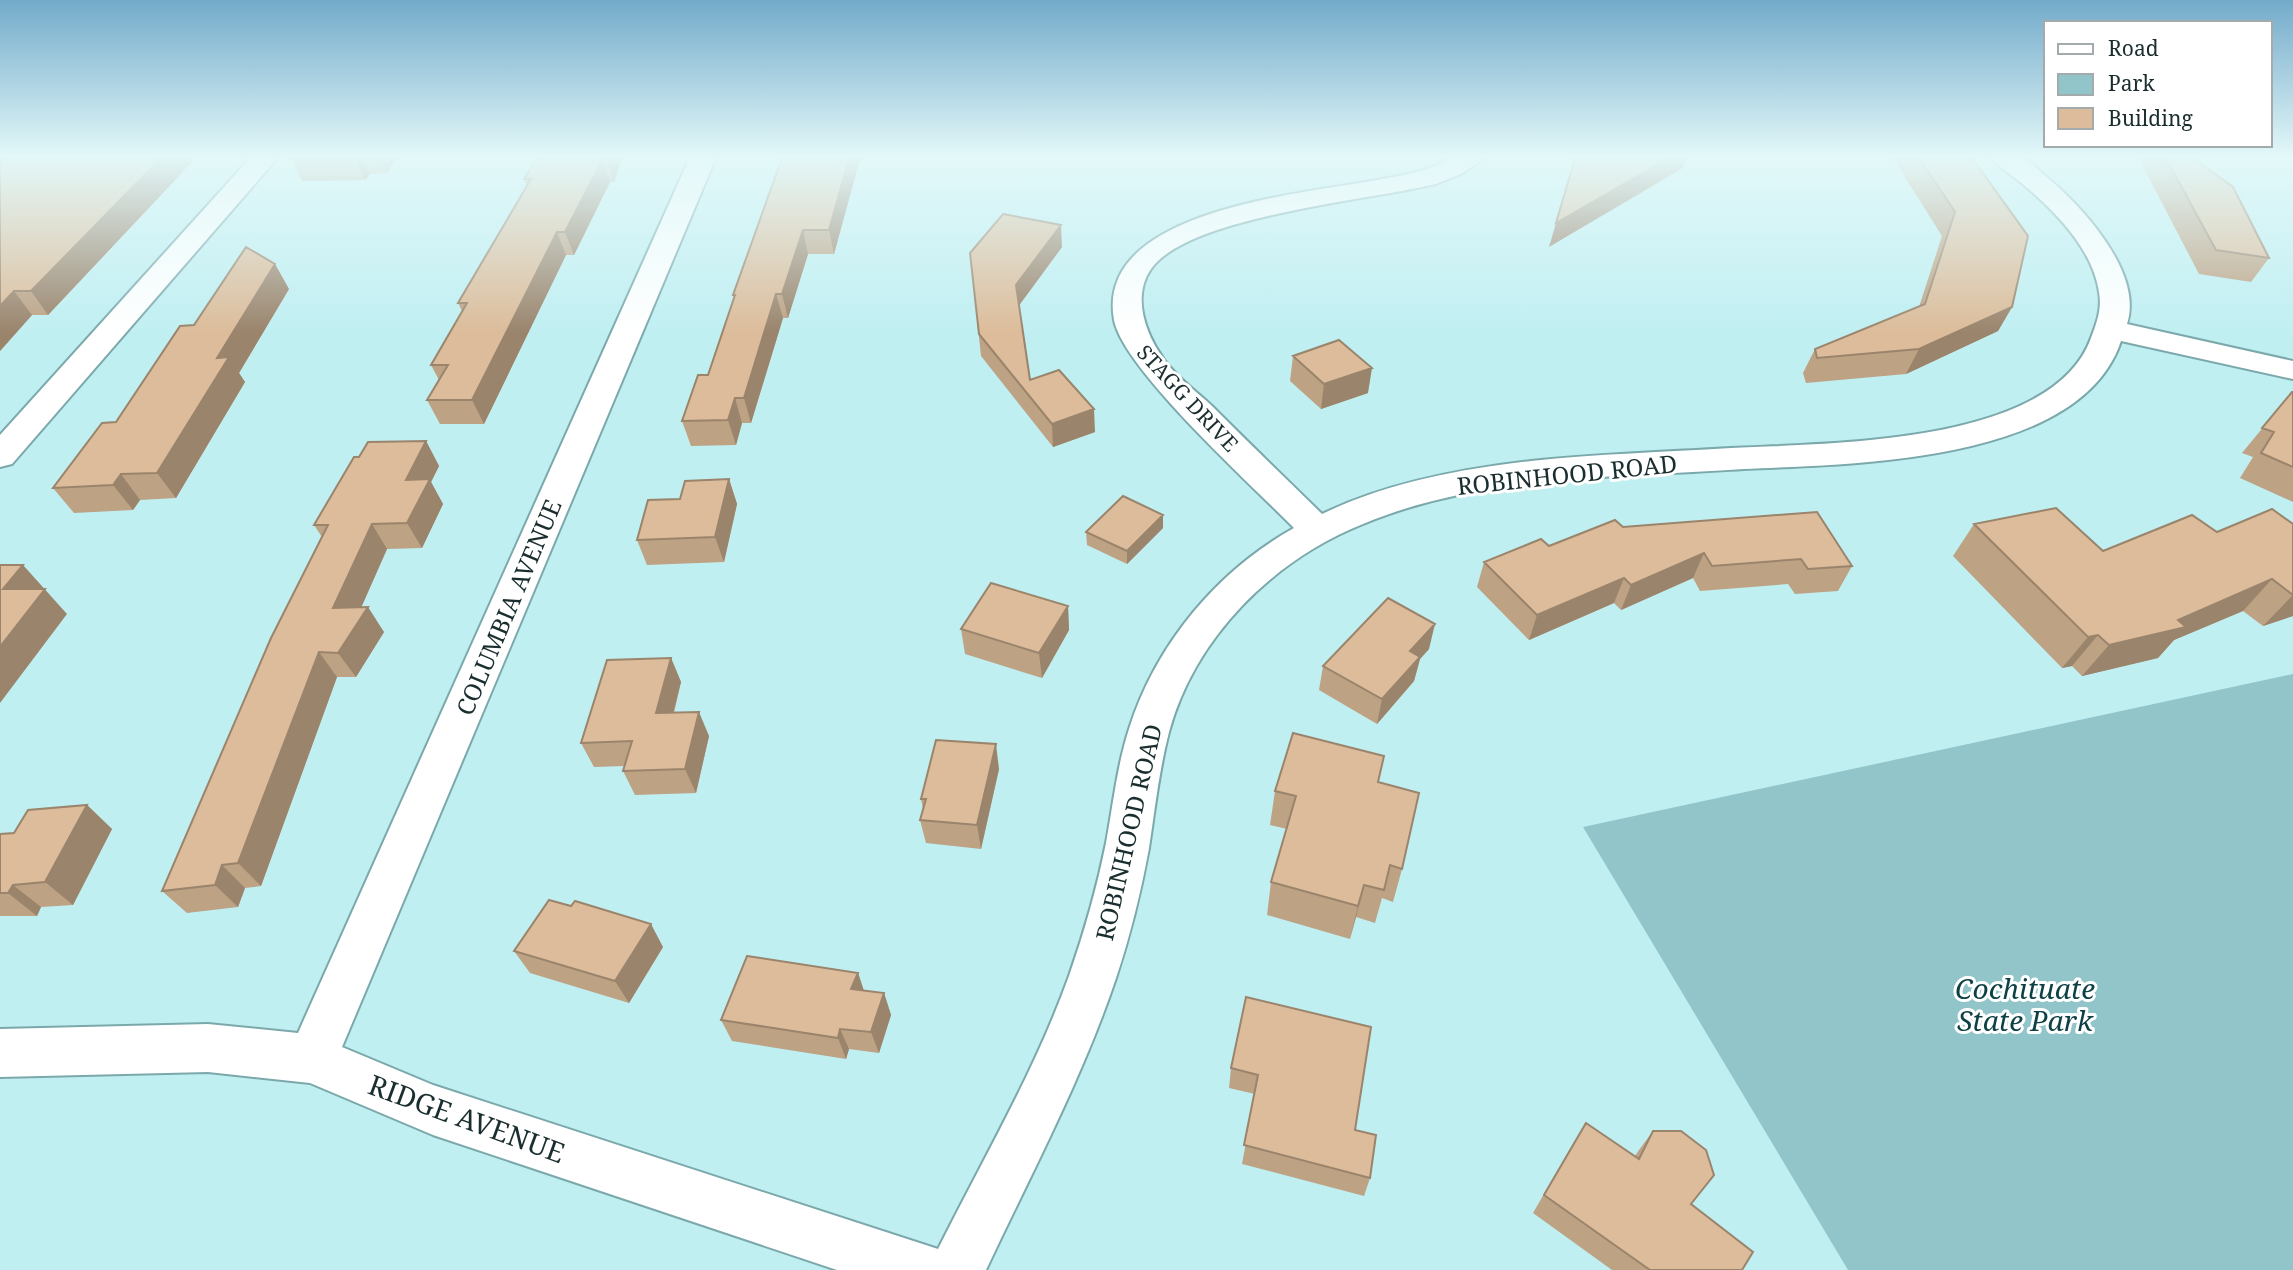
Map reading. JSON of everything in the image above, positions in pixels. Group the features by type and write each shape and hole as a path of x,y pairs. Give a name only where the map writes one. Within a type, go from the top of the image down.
{"street":[{"path":"0,456 214,214"},
{"name":"COLUMBIA AVENUE","path":"312,1059 678,214"},
{"name":"STAGG DRIVE","path":"1246,214 1208,222 1156,247 1139,264 1127,287 1126,311 1133,340 1150,363 1317,530"},
{"name":"ROBINHOOD ROAD","path":"957,1270 1057,1063 1086,993 1110,923 1150,727 1176,666 1209,619 1240,584 1276,555 1317,530 1361,510 1415,493 1516,474 1885,449 1948,440 2029,415 2064,395 2088,375 2104,354 2113,330 2116,304 2099,256 2085,233 2068,214"},
{"path":"2113,330 2293,370"},
{"name":"RIDGE AVENUE","path":"0,1053 208,1048 312,1059 433,1110 921,1270"}],"green space":[{"name":"Cochituate State Park","path":"2293,674 2293,1270 1848,1270 1583,827"}],"building":[{"path":"0,214 106,214 31,291 14,291 0,306"},
{"path":"510,214 574,214 565,232 557,232 472,400 427,400 448,365 431,365 467,303 458,303"},
{"path":"762,214 833,214 829,230 803,230 782,294 776,294 744,398 735,398 728,420 682,421 698,375 708,375"},
{"path":"1003,214 1061,225 1016,285 1030,380 1059,370 1094,409 1052,424 979,334 970,253"},
{"path":"1559,214 1571,214 1556,223"},
{"path":"1954,214 2012,214 2028,236 2012,307 1919,349 1817,358 1815,349 1925,304"},
{"path":"2196,214 2247,214 2269,258 2216,250"},
{"path":"246,247 275,264 217,358 229,357 157,473 121,474 113,485 53,488 102,423 116,422 180,326 194,325"},
{"path":"1339,340 1372,368 1324,384 1293,356"},
{"path":"2292,392 2293,467 2261,453 2274,432 2262,428"},
{"path":"426,441 406,480 430,479 407,523 372,524 333,608 368,607 338,653 319,652 238,863 222,865 215,885 162,891 271,638 328,525 314,525 354,457 359,457 368,442"},
{"path":"729,479 715,537 637,540 648,500 680,499 685,481"},
{"path":"1123,496 1163,515 1127,551 1086,532"},
{"path":"2056,508 2103,551 2192,515 2217,532 2272,509 2293,524 2293,595 2272,579 2178,620 2186,627 2109,645 2098,635 2088,637 1974,524"},
{"path":"1817,512 1852,566 1808,569 1801,559 1712,566 1704,553 1631,585 1624,578 1537,615 1484,562 1541,539 1549,546 1615,520 1623,527"},
{"path":"0,565 23,565 3,589 45,589 0,647"},
{"path":"991,583 1068,606 1039,653 961,629"},
{"path":"1388,598 1435,624 1410,651 1420,657 1382,699 1323,666"},
{"path":"671,658 656,713 699,712 685,769 623,771 632,741 581,743 607,660"},
{"path":"1293,733 1384,756 1378,782 1419,793 1402,869 1390,865 1384,890 1364,885 1358,906 1271,882 1296,796 1275,791"},
{"path":"936,740 996,744 977,825 920,820 926,799 921,799"},
{"path":"87,805 45,882 13,885 8,893 0,893 0,834 14,833 28,810"},
{"path":"549,900 571,906 575,901 651,924 615,981 514,951"},
{"path":"747,956 858,973 851,989 884,993 871,1032 840,1029 838,1038 721,1020"},
{"path":"1246,997 1371,1027 1355,1130 1376,1135 1370,1178 1244,1145 1258,1075 1231,1068"},
{"path":"1586,1123 1639,1159 1653,1131 1681,1131 1706,1150 1714,1175 1691,1204 1753,1252 1742,1270 1650,1270 1544,1195"}]}
